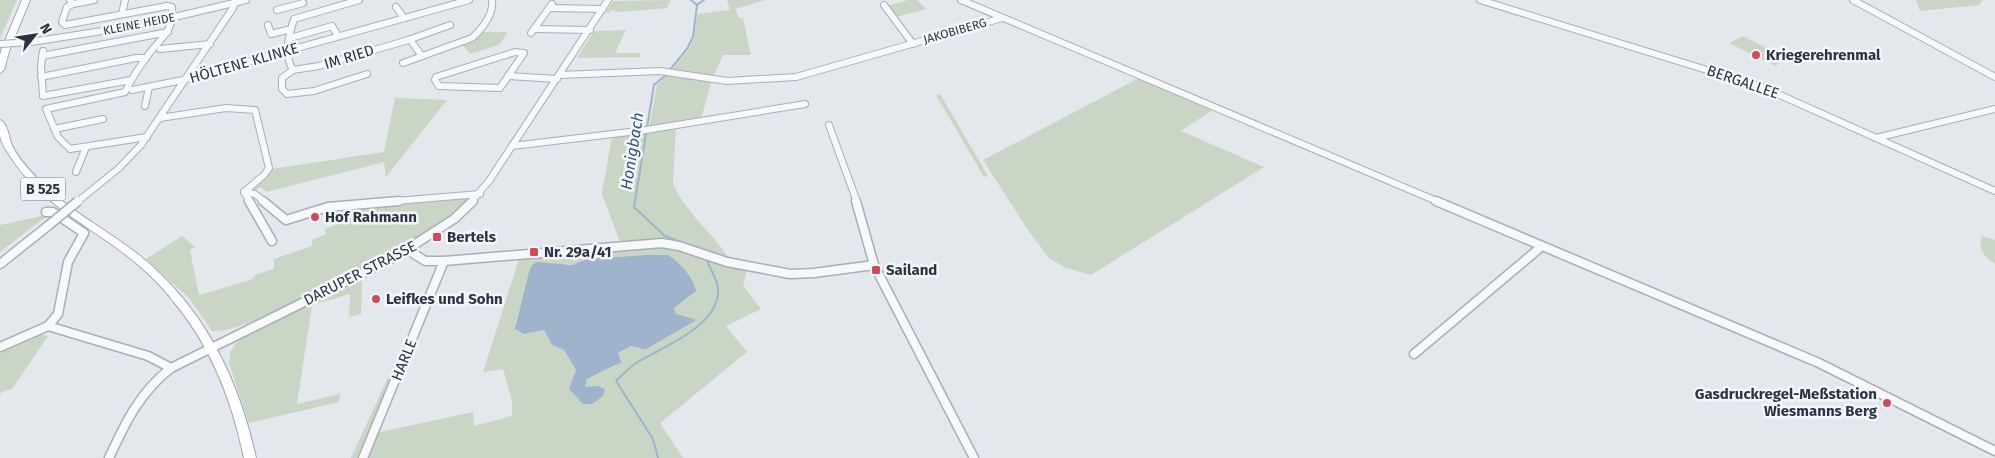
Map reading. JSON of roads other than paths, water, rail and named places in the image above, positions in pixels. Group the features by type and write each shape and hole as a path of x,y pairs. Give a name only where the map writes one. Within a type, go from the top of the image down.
{"main road":[{"path":"0,70 6,48 26,0"},
{"name":"B 525","path":"0,123 8,144 28,174 65,206 136,257 180,302 211,347 233,396 250,458"}],"street":[{"path":"94,0 71,2 67,7 62,22 65,25 170,6 172,7 174,18 168,32 145,58 125,92 46,109 54,129 66,148 86,147 148,137"},
{"path":"122,14 125,0"},
{"name":"KLEINE HEIDE","path":"0,44 30,42 113,30 174,18 246,0"},
{"path":"292,70 288,50 294,19 359,0"},
{"name":"HÖLTENE KLINKE","path":"132,90 187,78 404,18 443,3 469,0"},
{"path":"402,63 459,44 476,34 494,6 492,0"},
{"name":"DARUPER STRASSE","path":"211,347 408,250 445,225 480,194 608,0"},
{"name":"JAKOBIBERG","path":"961,0 1002,18"},
{"name":"BERGALLEE","path":"1480,0 1754,84 1995,191"},
{"path":"1853,0 1995,77"},
{"path":"0,264 119,168 148,137 210,44 236,1"},
{"path":"347,2 352,11"},
{"path":"277,10 302,4"},
{"name":"JAKOBIBERG","path":"884,5 913,44 1002,18"},
{"path":"590,30 533,31 551,6 603,10"},
{"path":"396,7 404,18"},
{"path":"1002,18 1819,363 1995,451"},
{"path":"268,24 271,34 291,29"},
{"name":"IM RIED","path":"367,74 314,91 287,94 282,89 282,78 292,70 332,62 409,40 450,25"},
{"path":"290,38 332,26 338,36"},
{"path":"131,80 43,96 41,77 42,54 168,32"},
{"path":"409,40 422,56"},
{"path":"160,49 210,44"},
{"path":"508,76 558,77 668,72 727,81 796,77 913,44"},
{"path":"514,52 524,53 508,76 500,88 439,86 434,80 436,77 514,52"},
{"path":"41,77 145,58"},
{"path":"145,106 149,87"},
{"path":"512,146 647,130 805,104"},
{"path":"160,118 226,108 253,109 264,142 269,168 268,173 247,187 244,192"},
{"path":"1876,138 1995,109"},
{"path":"54,129 103,119"},
{"path":"829,125 854,192 874,265 955,425 974,458"},
{"path":"76,172 86,147"},
{"path":"244,192 255,194 286,220 328,207 480,194"},
{"path":"244,192 272,241"},
{"path":"0,347 48,326 58,314 68,262 84,233 53,212 46,212"},
{"path":"408,250 425,261 444,261 662,244 679,246 711,258 790,274 814,273 874,265"},
{"path":"1414,354 1542,246"},
{"name":"HARLE","path":"364,458 444,261"},
{"path":"48,326 148,356 171,368"},
{"path":"110,458 135,404 149,386 171,368 211,347"}],"water":[{"path":"668,255 689,276 696,291 674,308 676,314 694,319 695,321 646,349 631,346 618,353 622,363 587,379 585,387 598,386 605,389 603,396 592,404 583,404 569,389 576,370 564,350 552,345 544,330 524,334 515,329 529,272 532,265 537,262 572,265 587,259"}],"waterway":[{"name":"Honigbach","path":"691,0 697,5"},
{"name":"Honigbach","path":"697,5 704,0"},
{"name":"Honigbach","path":"669,71 687,49 693,37 697,5"},
{"name":"Honigbach","path":"666,75 654,85 634,207 665,236 694,247"},
{"name":"Honigbach","path":"658,458 653,439 616,381 636,363 688,334 710,314 716,301 718,288 707,259"}],"place":[{"name":"Kriegerehrenmal","path":"1756,55"},
{"name":"Hof Rahmann","path":"315,217"},
{"name":"Bertels","path":"437,237"},
{"name":"Nr. 29a/41","path":"534,252"},
{"name":"Sailand","path":"876,270"},
{"name":"Leifkes und Sohn","path":"376,299"},
{"name":"Gasdruckregel-Meßstation Wiesmanns Berg","path":"1887,403"}]}
